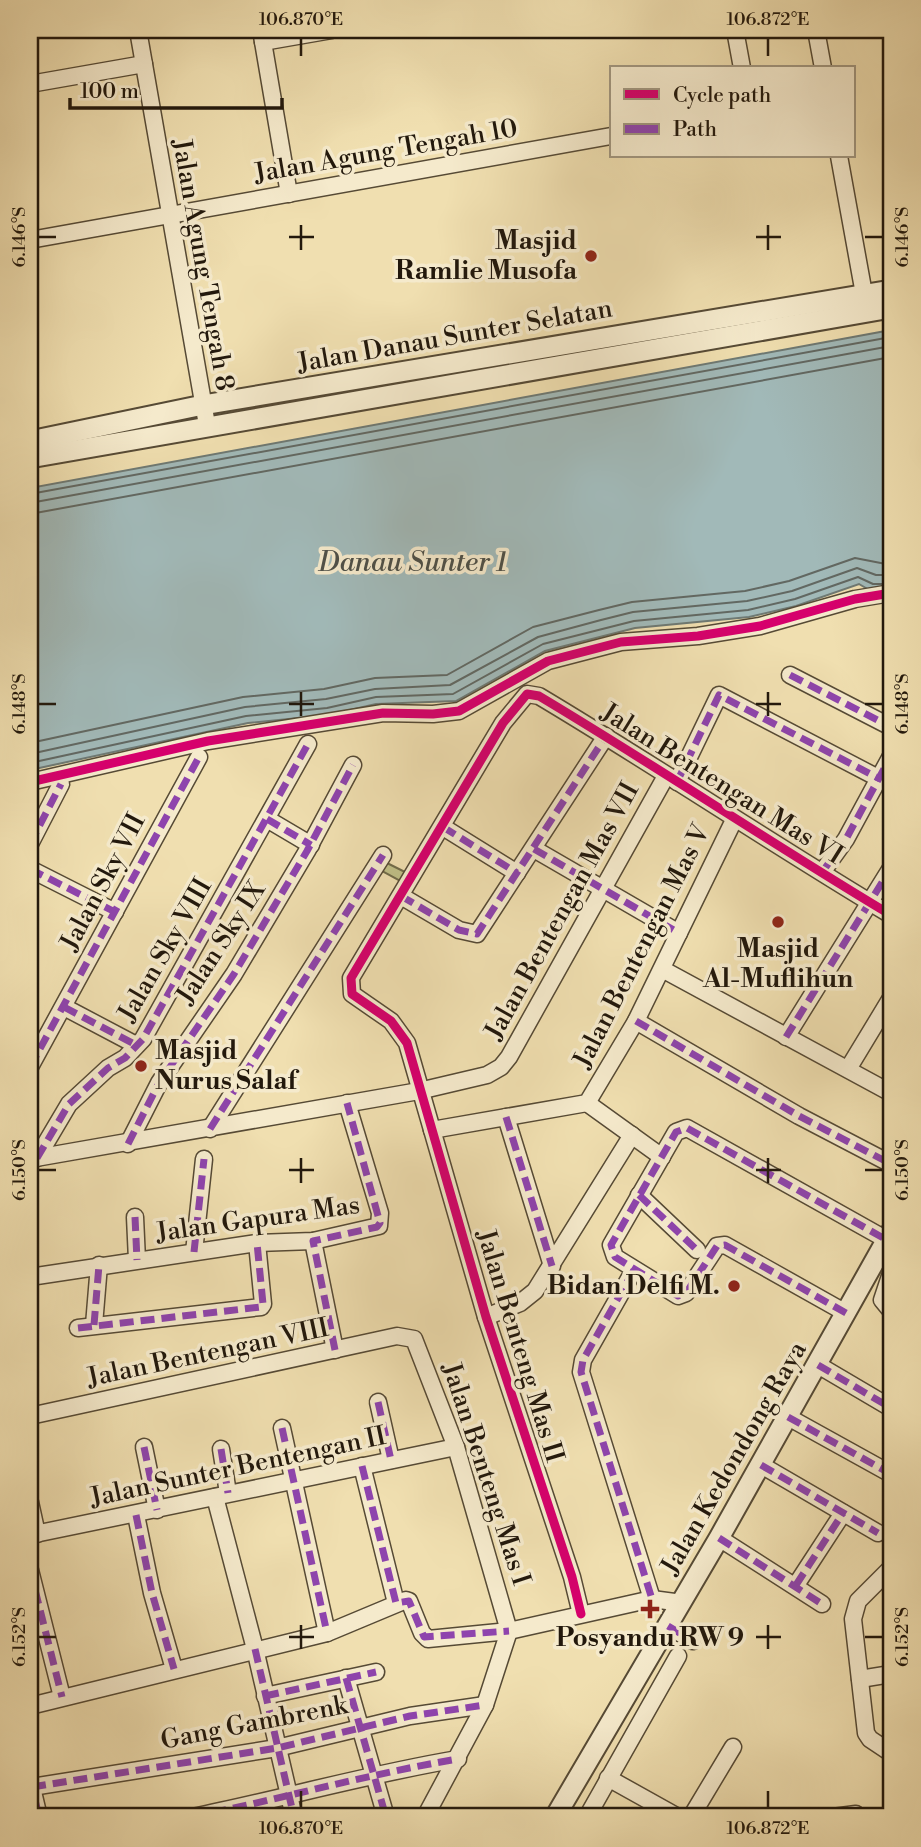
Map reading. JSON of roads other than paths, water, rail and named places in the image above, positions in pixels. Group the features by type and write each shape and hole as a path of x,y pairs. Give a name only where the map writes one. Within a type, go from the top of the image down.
{"street":[{"name":"Jalan Agung Tengah 8","path":"138,30 206,425"},
{"path":"289,194 262,36 332,30"},
{"path":"735,30 742,66"},
{"path":"816,30 823,66"},
{"path":"30,84 144,64"},
{"name":"Jalan Agung Tengah 10","path":"30,240 610,136"},
{"path":"839,158 864,294"},
{"name":"Jalan Danau Sunter Selatan","path":"30,442 203,405 891,290"},
{"name":"Jalan Danau Sunter Selatan","path":"30,458 206,425 891,308"},
{"path":"30,782 208,741 383,713 433,714 459,711 548,661 621,642 698,636 760,626 855,599 891,593"},
{"path":"790,675 891,727"},
{"name":"Jalan Bentengan Mas VI","path":"443,827 503,723 527,694 539,696 606,736 734,820 823,871 891,915"},
{"name":"Jalan Bentengan Mas VII","path":"33,1158 128,1144 419,1091 487,1075 501,1067 719,695 880,779"},
{"path":"401,896 459,930 477,934 606,736"},
{"name":"Jalan Sky VIII","path":"33,1158 69,1104 108,1068 125,1059 143,1039 308,744"},
{"path":"823,871 880,779 891,755"},
{"name":"Jalan Sky VII","path":"30,1067 199,757"},
{"name":"Jalan Sky IX","path":"128,1144 138,1118 159,1083 234,974 311,845 353,765"},
{"path":"30,844 61,784"},
{"path":"267,819 311,845"},
{"name":"Jalan Bentengan Mas V","path":"432,1130 587,1103 636,1021 734,820"},
{"path":"419,1091 400,1031 352,994 349,989 351,978 443,827 517,873"},
{"path":"534,849 679,933"},
{"path":"211,1129 383,855"},
{"path":"786,1037 891,868"},
{"path":"30,869 115,912"},
{"path":"662,969 891,1093"},
{"path":"848,1069 891,998"},
{"path":"64,1007 136,1045"},
{"path":"636,1021 799,1116 891,1164"},
{"name":"Jalan Benteng Mas II","path":"419,1091 486,1317 582,1614"},
{"name":"Jalan Gapura Mas","path":"30,1276 257,1244 313,1241 377,1227 380,1223 347,1103"},
{"path":"587,1103 662,1157"},
{"path":"506,1117 552,1266"},
{"path":"846,1313 725,1245 713,1250 684,1295 671,1294 615,1257 611,1245 676,1132 687,1128 889,1236"},
{"path":"486,1317 520,1303 535,1291 632,1135"},
{"path":"194,1252 204,1159"},
{"path":"639,1195 696,1250"},
{"path":"135,1217 137,1260"},
{"name":"Jalan Kedondong Raya","path":"555,1817 682,1603 889,1236"},
{"path":"313,1241 335,1350"},
{"path":"99,1265 86,1327 261,1307 263,1304 257,1244"},
{"path":"635,1270 583,1360 581,1373 652,1599"},
{"path":"891,1273 882,1300 891,1311"},
{"name":"Jalan Bentengan VIII","path":"30,1416 397,1336"},
{"name":"Jalan Benteng Mas I","path":"397,1336 414,1339 456,1447 508,1637"},
{"path":"818,1365 891,1408"},
{"path":"378,1402 391,1460"},
{"path":"788,1417 891,1474"},
{"path":"282,1427 327,1633"},
{"path":"144,1447 158,1510"},
{"name":"Jalan Sunter Bentengan II","path":"33,1534 136,1515 294,1479 456,1447"},
{"path":"221,1449 221,1495 293,1817"},
{"path":"761,1465 878,1532"},
{"path":"362,1466 396,1603"},
{"path":"30,1502 33,1534"},
{"path":"796,1585 843,1513"},
{"path":"136,1515 152,1593 174,1670"},
{"path":"719,1538 822,1604"},
{"path":"30,1570 62,1697"},
{"path":"885,1574 858,1601 854,1611 866,1733 890,1753"},
{"path":"30,1706 327,1633 396,1603 409,1601 422,1633 428,1639 508,1637 582,1614 652,1599 682,1603"},
{"path":"668,1626 693,1641"},
{"path":"425,1817 485,1705 508,1637"},
{"path":"587,1817 678,1656"},
{"path":"265,1696 376,1672"},
{"path":"860,1679 891,1674"},
{"path":"346,1678 386,1817"},
{"name":"Gang Gambrenk","path":"31,1782 276,1748 410,1716 485,1705"},
{"path":"691,1817 733,1747"},
{"path":"192,1817 458,1759"},
{"path":"608,1778 678,1817"},
{"path":"31,1782 39,1817"},
{"path":"833,1817 856,1815"}],"water":[{"name":"Danau Sunter 1","path":"891,330 891,591 871,591 859,584 796,606 749,617 635,628 545,651 456,701 376,704 328,715 248,723 30,770 30,488"}],"place":[{"name":"Masjid Ramlie Musofa","path":"591,256"},
{"name":"Masjid Al-Muflihun","path":"778,922"},
{"name":"Masjid Nurus Salaf","path":"141,1066"},
{"name":"Bidan Delfi M.","path":"734,1286"},
{"name":"Posyandu RW 9","path":"650,1609"}]}
